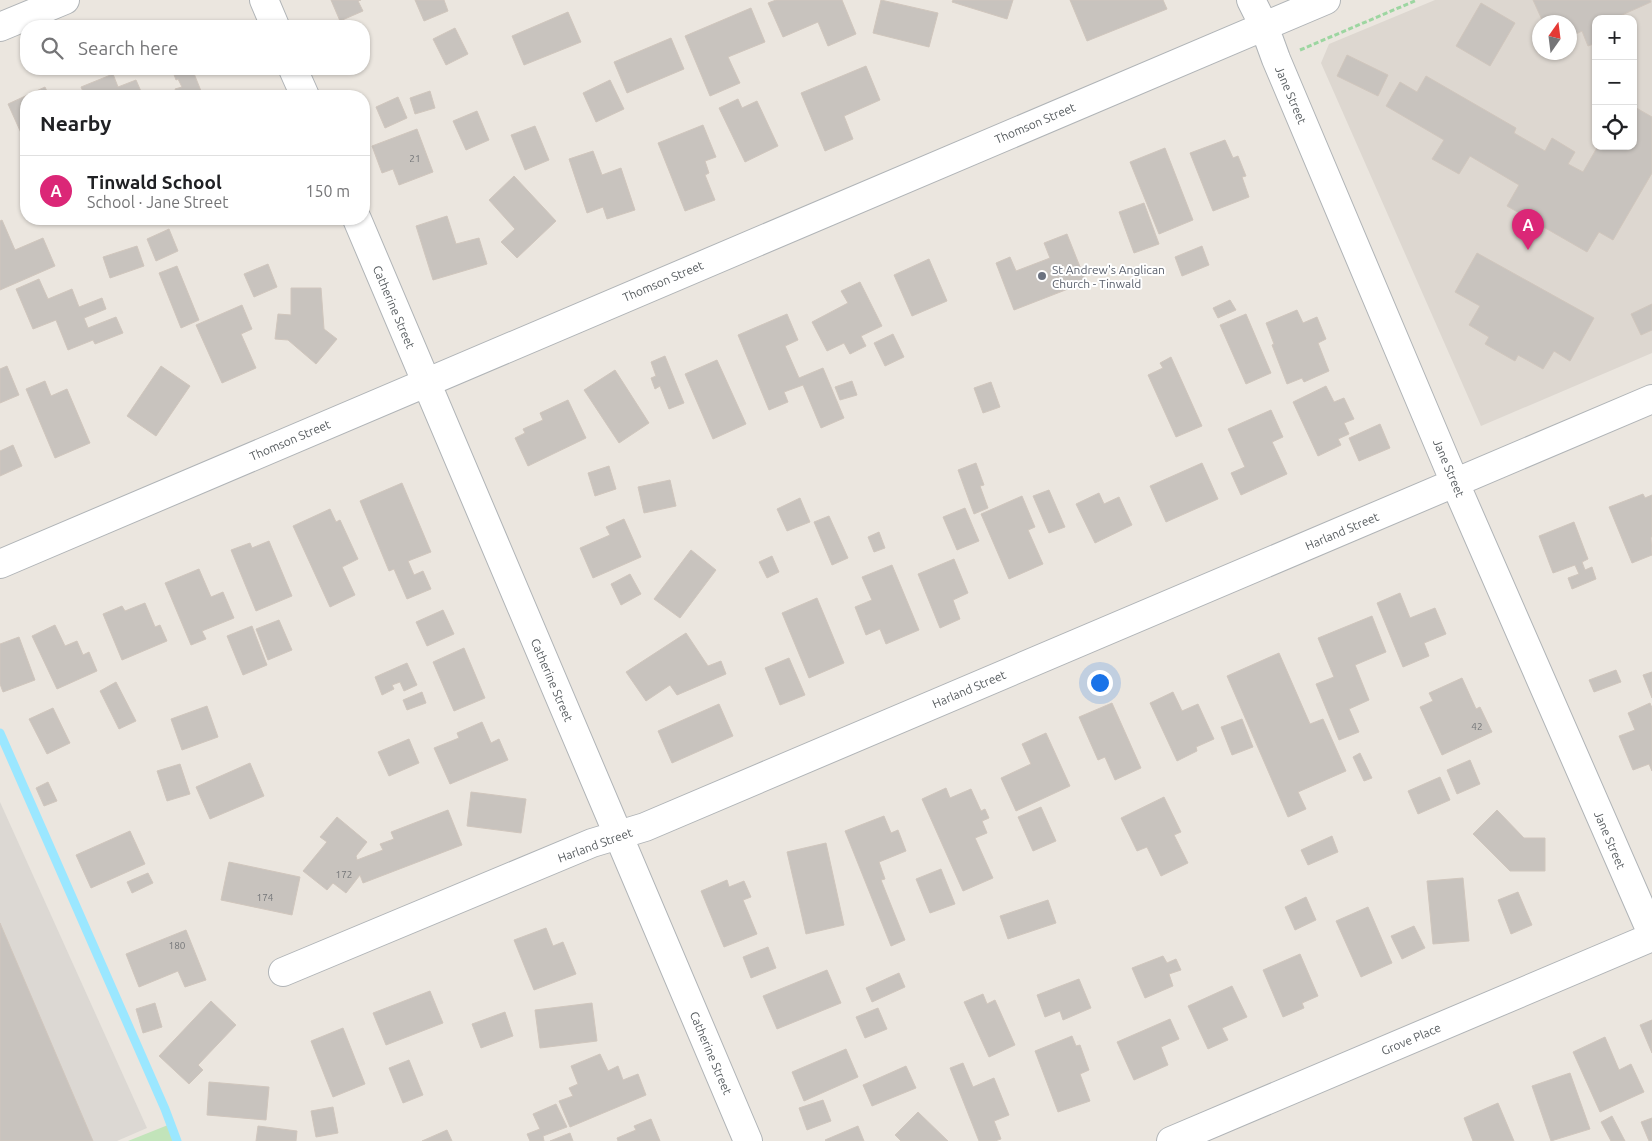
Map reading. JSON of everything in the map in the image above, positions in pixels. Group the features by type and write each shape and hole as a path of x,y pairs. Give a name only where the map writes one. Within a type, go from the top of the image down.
{"street":[{"path":"0,28 65,0"},
{"path":"264,0 272,20"},
{"name":"Jane Street","path":"1251,0 1264,26 1276,59 1455,483 1652,936"},
{"name":"Thomson Street","path":"0,564 1326,0"},
{"path":"296,75 302,90"},
{"name":"Catherine Street","path":"360,225 748,1141"},
{"name":"Harland Street","path":"283,972 592,843 645,827 1652,399"},
{"name":"Grove Place","path":"1171,1141 1652,936"}],"path":[{"path":"1308,46 1417,0"}],"shaded area":[{"path":"1435,0 1652,0 1652,353 1481,426 1321,63 1329,44"},
{"path":"0,802 147,1128 117,1141 0,1141"}],"green space":[{"path":"173,1123 180,1141 128,1141"}],"building":[{"path":"331,0 361,0 358,1 363,11 340,20"},
{"path":"415,0 444,0 448,11 424,21"},
{"path":"776,0 842,0 856,34 828,46 818,22 783,37 768,3"},
{"path":"881,0 938,13 929,47 873,33"},
{"path":"953,0 1013,0 1007,19 952,2"},
{"path":"1070,0 1163,0 1167,9 1087,41"},
{"path":"1533,0 1650,0 1651,2 1622,15 1592,15 1592,44 1588,46 1582,31 1577,34 1577,15 1540,15"},
{"path":"1481,3 1515,23 1490,66 1456,46"},
{"path":"751,8 765,42 728,57 740,83 710,96 685,36"},
{"path":"568,12 581,42 524,65 512,36"},
{"path":"455,28 468,54 446,65 433,39"},
{"path":"671,38 684,69 627,93 614,62"},
{"path":"1347,55 1388,75 1378,96 1337,76"},
{"path":"866,66 880,100 844,116 853,139 825,151 801,93"},
{"path":"113,75 118,87 136,80 140,90 82,90 81,87"},
{"path":"174,75 195,75 201,90 175,90 182,87 178,79 176,80"},
{"path":"1426,76 1516,128 1514,133 1545,151 1552,138 1575,152 1568,164 1583,172 1596,150 1637,150 1637,108 1652,117 1652,173 1613,240 1599,232 1587,252 1507,206 1519,185 1470,156 1459,174 1432,159 1444,140 1386,106 1400,82 1417,92"},
{"path":"610,80 624,109 596,122 583,93"},
{"path":"430,91 435,108 415,114 410,98"},
{"path":"398,97 407,118 385,128 376,107"},
{"path":"20,98 20,131 8,104"},
{"path":"738,99 742,108 757,101 778,146 745,162 719,108"},
{"path":"477,111 489,140 466,150 453,121"},
{"path":"703,125 716,157 705,161 709,173 705,175 715,200 685,211 658,143"},
{"path":"535,126 549,160 525,170 511,135"},
{"path":"417,129 433,172 399,185 393,169 382,173 372,146"},
{"path":"1225,140 1233,158 1238,156 1246,176 1242,177 1249,197 1213,211 1190,153"},
{"path":"1165,148 1193,220 1159,234 1130,162"},
{"path":"593,151 602,175 621,168 635,210 607,219 603,207 587,213 569,159"},
{"path":"514,176 556,221 517,258 501,242 515,229 489,200"},
{"path":"1144,203 1159,244 1134,253 1119,212"},
{"path":"447,216 456,244 479,238 487,264 433,280 416,226"},
{"path":"2,220 15,250 43,238 55,266 0,290 0,221"},
{"path":"169,229 178,251 156,261 147,239"},
{"name":"St Andrew's Anglican Church - Tinwald","path":"1067,234 1086,282 1014,310 996,263 1010,257 1016,271 1050,258 1044,243"},
{"path":"137,246 144,266 110,278 103,257"},
{"path":"1202,246 1209,265 1182,276 1175,257"},
{"path":"1477,253 1594,318 1570,361 1554,351 1543,369 1518,355 1515,361 1485,344 1489,337 1469,325 1480,306 1455,292"},
{"path":"929,259 947,301 912,316 894,275"},
{"path":"268,264 277,287 254,297 244,274"},
{"path":"177,266 199,320 181,328 159,273"},
{"path":"39,279 48,299 72,289 79,307 102,298 106,309 84,318 88,328 116,317 123,333 95,344 93,340 68,350 56,320 33,329 16,289"},
{"path":"860,282 882,326 861,336 866,346 850,354 844,343 827,351 812,322 848,303 841,291"},
{"path":"291,288 321,288 324,329 337,339 316,364 288,340 275,339 278,314 291,315"},
{"path":"1230,300 1236,310 1218,318 1213,308"},
{"path":"1652,304 1652,330 1641,335 1631,314"},
{"path":"242,305 252,329 241,334 256,368 222,383 196,325"},
{"path":"1297,310 1303,323 1317,317 1326,339 1318,343 1329,371 1304,382 1302,378 1287,384 1266,323"},
{"path":"787,314 798,340 785,346 799,378 823,368 844,418 821,428 803,385 784,392 788,402 769,410 738,335"},
{"path":"1246,314 1271,373 1246,384 1220,325"},
{"path":"893,334 904,357 885,366 874,343"},
{"path":"665,356 684,403 669,409 660,386 655,389 651,378 656,376 651,362"},
{"path":"1171,357 1202,426 1176,437 1148,375 1163,368 1160,363"},
{"path":"717,360 746,424 713,439 685,374"},
{"path":"7,366 19,395 0,403 0,369"},
{"path":"161,366 190,386 156,436 127,416"},
{"path":"615,370 649,423 619,443 584,390"},
{"path":"45,381 51,396 67,389 90,443 55,458 26,389"},
{"path":"852,381 857,395 840,400 835,387"},
{"path":"991,382 1000,407 983,413 974,388"},
{"path":"1326,386 1334,402 1344,398 1354,419 1344,423 1349,434 1338,439 1341,445 1318,456 1293,402"},
{"path":"568,400 586,438 528,466 515,438 525,433 523,429 543,420 540,413"},
{"path":"1271,410 1283,437 1272,442 1287,474 1241,495 1231,473 1245,467 1228,429"},
{"path":"1380,424 1390,448 1359,461 1349,438"},
{"path":"13,445 22,466 0,476 0,451"},
{"path":"976,463 984,485 980,486 988,508 974,514 958,470"},
{"path":"1202,463 1218,499 1166,522 1150,486"},
{"path":"609,466 616,489 595,496 588,473"},
{"path":"670,480 676,506 644,513 638,487"},
{"path":"402,483 431,552 408,561 414,575 423,571 431,589 407,599 394,569 389,571 360,501"},
{"path":"1049,490 1065,527 1049,533 1033,496"},
{"path":"1099,493 1104,504 1119,497 1132,525 1095,543 1076,504"},
{"path":"1643,494 1645,498 1652,495 1652,555 1632,563 1609,507"},
{"path":"1022,496 1035,527 1028,530 1043,564 1009,579 981,514"},
{"path":"800,498 810,522 787,531 777,509"},
{"path":"965,508 979,541 957,550 943,517"},
{"path":"330,509 336,522 340,520 358,559 342,567 355,595 330,607 293,526"},
{"path":"829,516 848,558 832,565 814,522"},
{"path":"624,519 641,557 593,578 580,548 610,535 606,527"},
{"path":"1574,522 1588,559 1582,562 1585,570 1592,567 1596,579 1572,589 1568,578 1579,574 1575,565 1553,573 1539,536"},
{"path":"879,532 885,548 874,552 868,537"},
{"path":"269,541 292,596 256,611 231,550 250,543 252,548"},
{"path":"691,550 716,570 680,618 654,599"},
{"path":"772,556 779,572 767,578 759,562"},
{"path":"954,559 968,593 953,600 960,619 940,628 918,574"},
{"path":"892,565 919,630 886,644 880,629 866,635 855,607 872,600 862,577"},
{"path":"199,569 211,597 223,592 234,618 202,631 206,639 191,645 165,583"},
{"path":"630,574 641,594 621,605 611,584"},
{"path":"1400,593 1410,618 1435,608 1446,634 1424,643 1429,656 1403,667 1377,603"},
{"path":"817,598 844,663 809,678 782,613"},
{"path":"145,603 155,627 160,625 167,641 122,660 103,614 122,606 125,611"},
{"path":"443,610 454,634 427,646 416,622"},
{"path":"1372,616 1386,652 1355,665 1369,700 1349,709 1359,732 1339,740 1316,684 1334,677 1318,638"},
{"path":"279,620 292,650 268,660 256,629"},
{"path":"55,625 65,646 77,641 83,655 89,652 97,671 57,689 32,636"},
{"path":"252,626 267,665 243,675 227,636"},
{"path":"686,633 708,666 721,661 726,674 677,695 670,685 646,701 626,672"},
{"path":"19,637 35,680 3,692 0,684 0,644"},
{"path":"464,648 485,698 454,711 433,662"},
{"path":"1279,653 1310,724 1323,719 1346,771 1298,792 1306,809 1288,817 1227,676"},
{"path":"789,658 805,695 780,705 765,668"},
{"path":"407,663 417,685 404,691 400,682 392,685 394,689 382,695 375,677"},
{"path":"1616,670 1621,682 1594,692 1589,680"},
{"path":"1652,672 1652,698 1643,675"},
{"path":"1462,678 1476,709 1480,707 1492,732 1442,755 1420,707 1433,701 1429,693"},
{"path":"116,682 136,721 119,729 100,691"},
{"path":"422,692 426,703 407,710 403,700"},
{"path":"1173,692 1182,711 1198,704 1214,739 1196,747 1197,751 1177,761 1150,703"},
{"path":"1112,703 1141,768 1115,780 1105,757 1098,760 1079,717"},
{"path":"1650,703 1652,708 1652,771 1649,764 1633,770 1619,736 1635,730 1628,713"},
{"path":"719,704 733,736 672,763 658,731"},
{"path":"207,706 218,737 182,750 171,719"},
{"path":"53,708 70,743 47,754 29,719"},
{"path":"1242,719 1253,747 1232,755 1221,727"},
{"path":"482,722 491,743 499,739 508,760 450,784 434,748 459,738 457,733"},
{"path":"1046,733 1070,786 1016,811 1001,778 1031,764 1022,744"},
{"path":"409,739 419,763 389,776 378,752"},
{"path":"1360,753 1372,778 1364,781 1353,757"},
{"path":"1470,760 1480,784 1457,794 1447,770"},
{"path":"250,763 264,796 210,819 196,787"},
{"path":"180,764 190,794 167,801 157,771"},
{"path":"1440,777 1450,800 1418,814 1408,791"},
{"path":"48,782 57,801 44,806 36,788"},
{"path":"946,788 950,798 971,789 981,811 985,809 989,818 982,821 987,833 975,838 993,878 963,891 922,799"},
{"path":"471,792 526,799 521,833 467,826"},
{"path":"1164,797 1181,832 1174,835 1188,863 1161,876 1147,847 1137,851 1121,818"},
{"path":"1041,807 1056,841 1033,851 1018,817"},
{"path":"448,810 462,845 363,883 360,875 346,893 333,883 327,890 303,871 327,842 320,837 337,817 367,842 356,856 357,860 383,850 380,844 394,839 391,832"},
{"path":"1497,810 1524,838 1545,838 1545,871 1510,871 1473,834"},
{"path":"884,816 891,833 898,830 906,851 879,862 885,879 881,880 905,940 891,946 845,831"},
{"path":"130,831 145,864 91,888 76,855"},
{"path":"1332,836 1338,852 1308,865 1301,850"},
{"path":"826,843 844,925 806,934 787,852"},
{"path":"229,862 300,877 292,915 221,900"},
{"path":"941,869 955,904 930,913 916,879"},
{"path":"148,873 153,883 132,893 127,882"},
{"path":"1463,878 1469,941 1433,944 1427,881"},
{"path":"727,880 729,887 744,881 751,897 743,900 757,934 724,947 701,891"},
{"path":"1518,892 1532,925 1511,934 1498,900"},
{"path":"1306,897 1316,920 1295,930 1285,907"},
{"path":"1048,900 1056,923 1008,939 1000,916"},
{"path":"1368,907 1392,963 1361,977 1336,921"},
{"path":"0,923 93,1141 0,1141"},
{"path":"1414,926 1425,948 1402,959 1391,936"},
{"path":"546,928 553,946 563,942 576,974 534,990 514,940"},
{"path":"186,930 206,980 185,987 178,971 139,987 126,954"},
{"path":"768,947 776,968 751,978 743,957"},
{"path":"1300,954 1318,996 1302,1003 1304,1008 1283,1017 1263,970"},
{"path":"1163,956 1167,963 1176,959 1181,970 1169,974 1173,986 1145,998 1132,968"},
{"path":"827,970 841,1003 777,1029 763,996"},
{"path":"899,973 905,987 872,1002 866,988"},
{"path":"1079,979 1091,1008 1063,1020 1060,1011 1045,1017 1037,995"},
{"path":"1232,986 1247,1017 1222,1028 1228,1040 1208,1049 1188,1006"},
{"path":"430,991 443,1023 386,1045 373,1013"},
{"path":"983,994 987,1004 995,1000 1015,1045 989,1057 964,1002"},
{"path":"211,1001 236,1025 198,1065 203,1070 189,1084 159,1056"},
{"path":"155,1003 162,1027 143,1033 136,1009"},
{"path":"592,1003 597,1041 540,1048 535,1010"},
{"path":"878,1008 887,1029 865,1038 856,1017"},
{"path":"505,1012 513,1036 481,1048 472,1024"},
{"path":"1170,1019 1179,1039 1161,1047 1168,1065 1134,1080 1117,1042"},
{"path":"1652,1020 1652,1053 1640,1025"},
{"path":"343,1028 365,1084 333,1097 311,1041"},
{"path":"1072,1036 1076,1046 1080,1045 1089,1070 1080,1074 1090,1101 1058,1112 1035,1051"},
{"path":"1605,1037 1619,1070 1631,1064 1644,1092 1600,1112 1573,1052"},
{"path":"846,1049 858,1077 804,1101 792,1072"},
{"path":"600,1054 608,1071 618,1066 623,1080 638,1074 646,1095 570,1127 559,1101 573,1096 569,1088 578,1084 571,1066"},
{"path":"409,1060 423,1095 403,1103 389,1068"},
{"path":"963,1063 973,1087 994,1078 1009,1115 994,1121 1001,1139 979,1141 950,1068"},
{"path":"906,1066 916,1088 872,1106 863,1085"},
{"path":"1570,1073 1590,1129 1551,1141 1532,1086"},
{"path":"209,1082 269,1087 266,1120 207,1115"},
{"path":"823,1100 831,1121 807,1130 799,1108"},
{"path":"1498,1103 1514,1141 1473,1141 1464,1118"},
{"path":"556,1104 567,1127 543,1136 544,1141 530,1141 527,1134 540,1129 533,1114"},
{"path":"333,1107 338,1133 316,1137 311,1111"},
{"path":"918,1112 948,1141 901,1141 895,1135"},
{"path":"1612,1116 1625,1141 1611,1141 1601,1122"},
{"path":"1652,1118 1652,1141 1649,1141 1641,1122"},
{"path":"651,1119 660,1141 618,1141 617,1138 636,1130 634,1126"},
{"path":"258,1126 297,1131 296,1141 256,1141"},
{"path":"858,1126 864,1141 825,1140"},
{"path":"447,1130 452,1141 422,1141"},
{"path":"570,1133 573,1141 550,1141"}],"waterway":[{"path":"0,733 165,1109 177,1141"}],"place":[{"name":"Tinwald School","path":"1528,250"},
{"name":"St Andrew's Anglican Church - Tinwald","path":"1042,276"}]}
